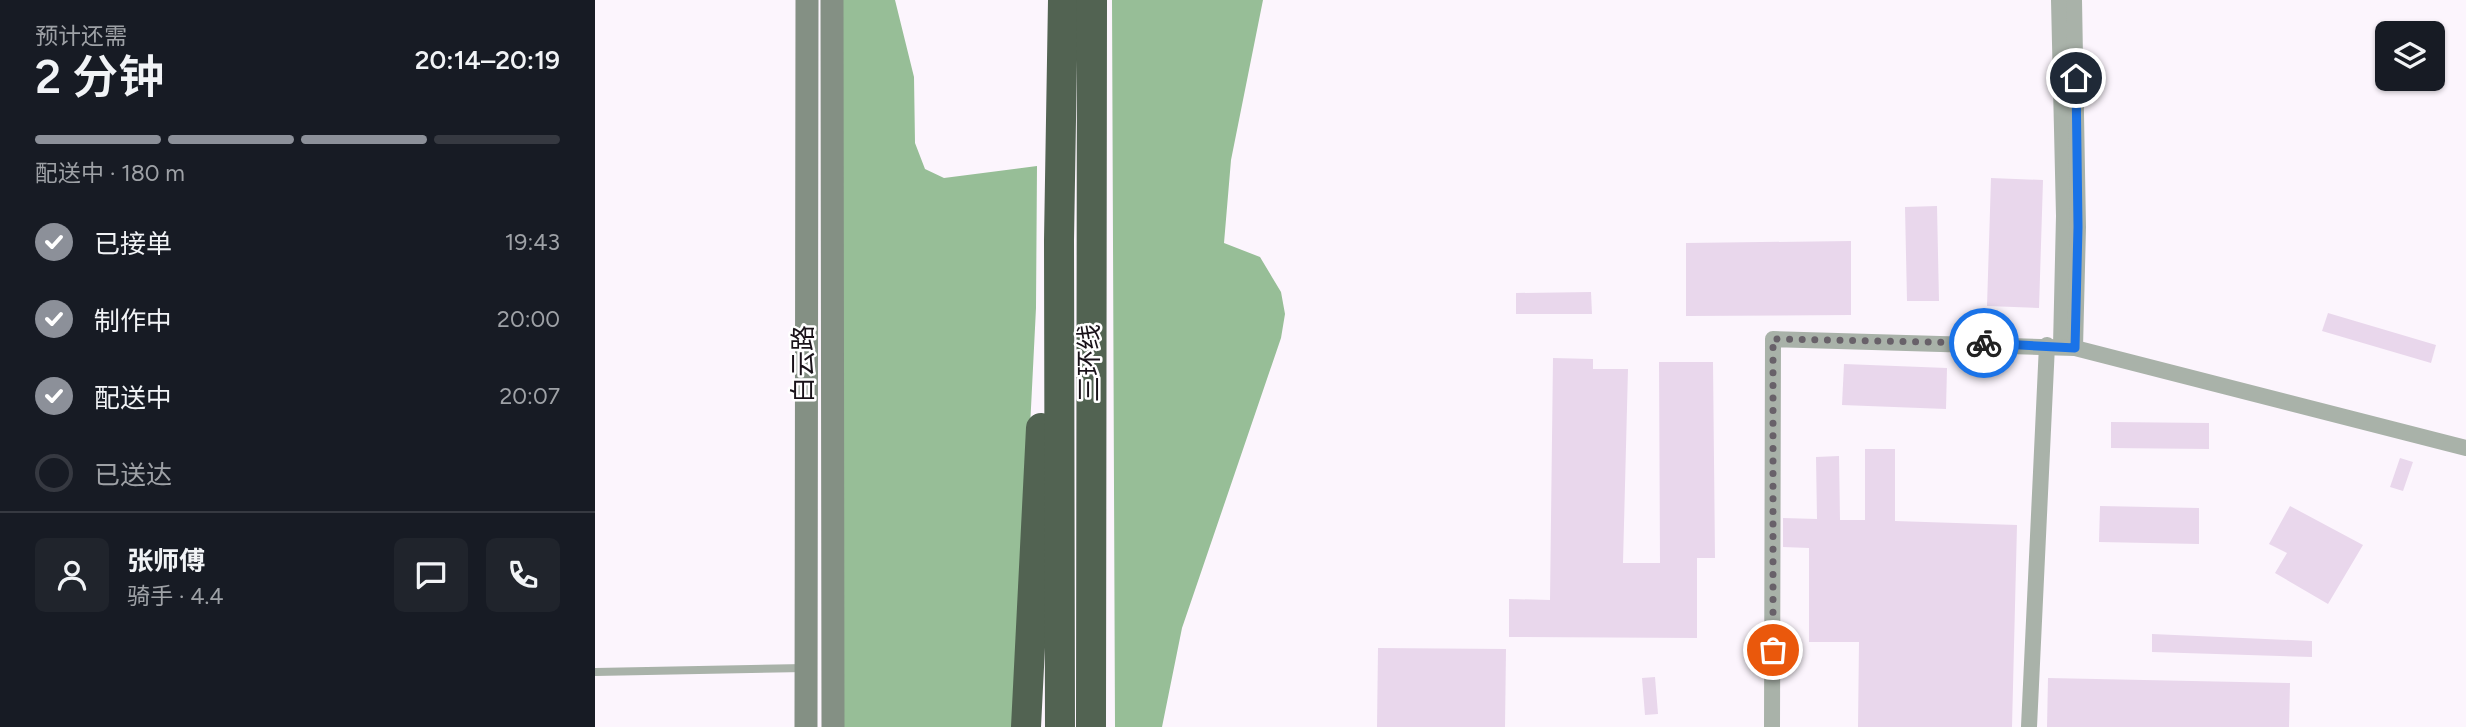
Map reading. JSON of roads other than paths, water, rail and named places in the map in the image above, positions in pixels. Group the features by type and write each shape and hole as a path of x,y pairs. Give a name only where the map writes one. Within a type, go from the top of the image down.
{"highway":[{"name":"三环线","path":"1060,727 1059,240 1063,0"},
{"name":"三环线","path":"1091,0 1091,727"},
{"path":"1026,727 1043,381 1059,299"},
{"path":"1089,633 1103,681 1105,727"}],"street":[{"name":"白云路","path":"806,727 807,0"},
{"name":"白云路","path":"832,0 833,727"},
{"path":"2059,0 2064,216 2061,346"},
{"path":"2029,727 2061,346 2078,227 2074,0"},
{"path":"1772,727 1773,339 2061,346 2466,448"}],"lane":[{"path":"595,672 806,668"}]}
